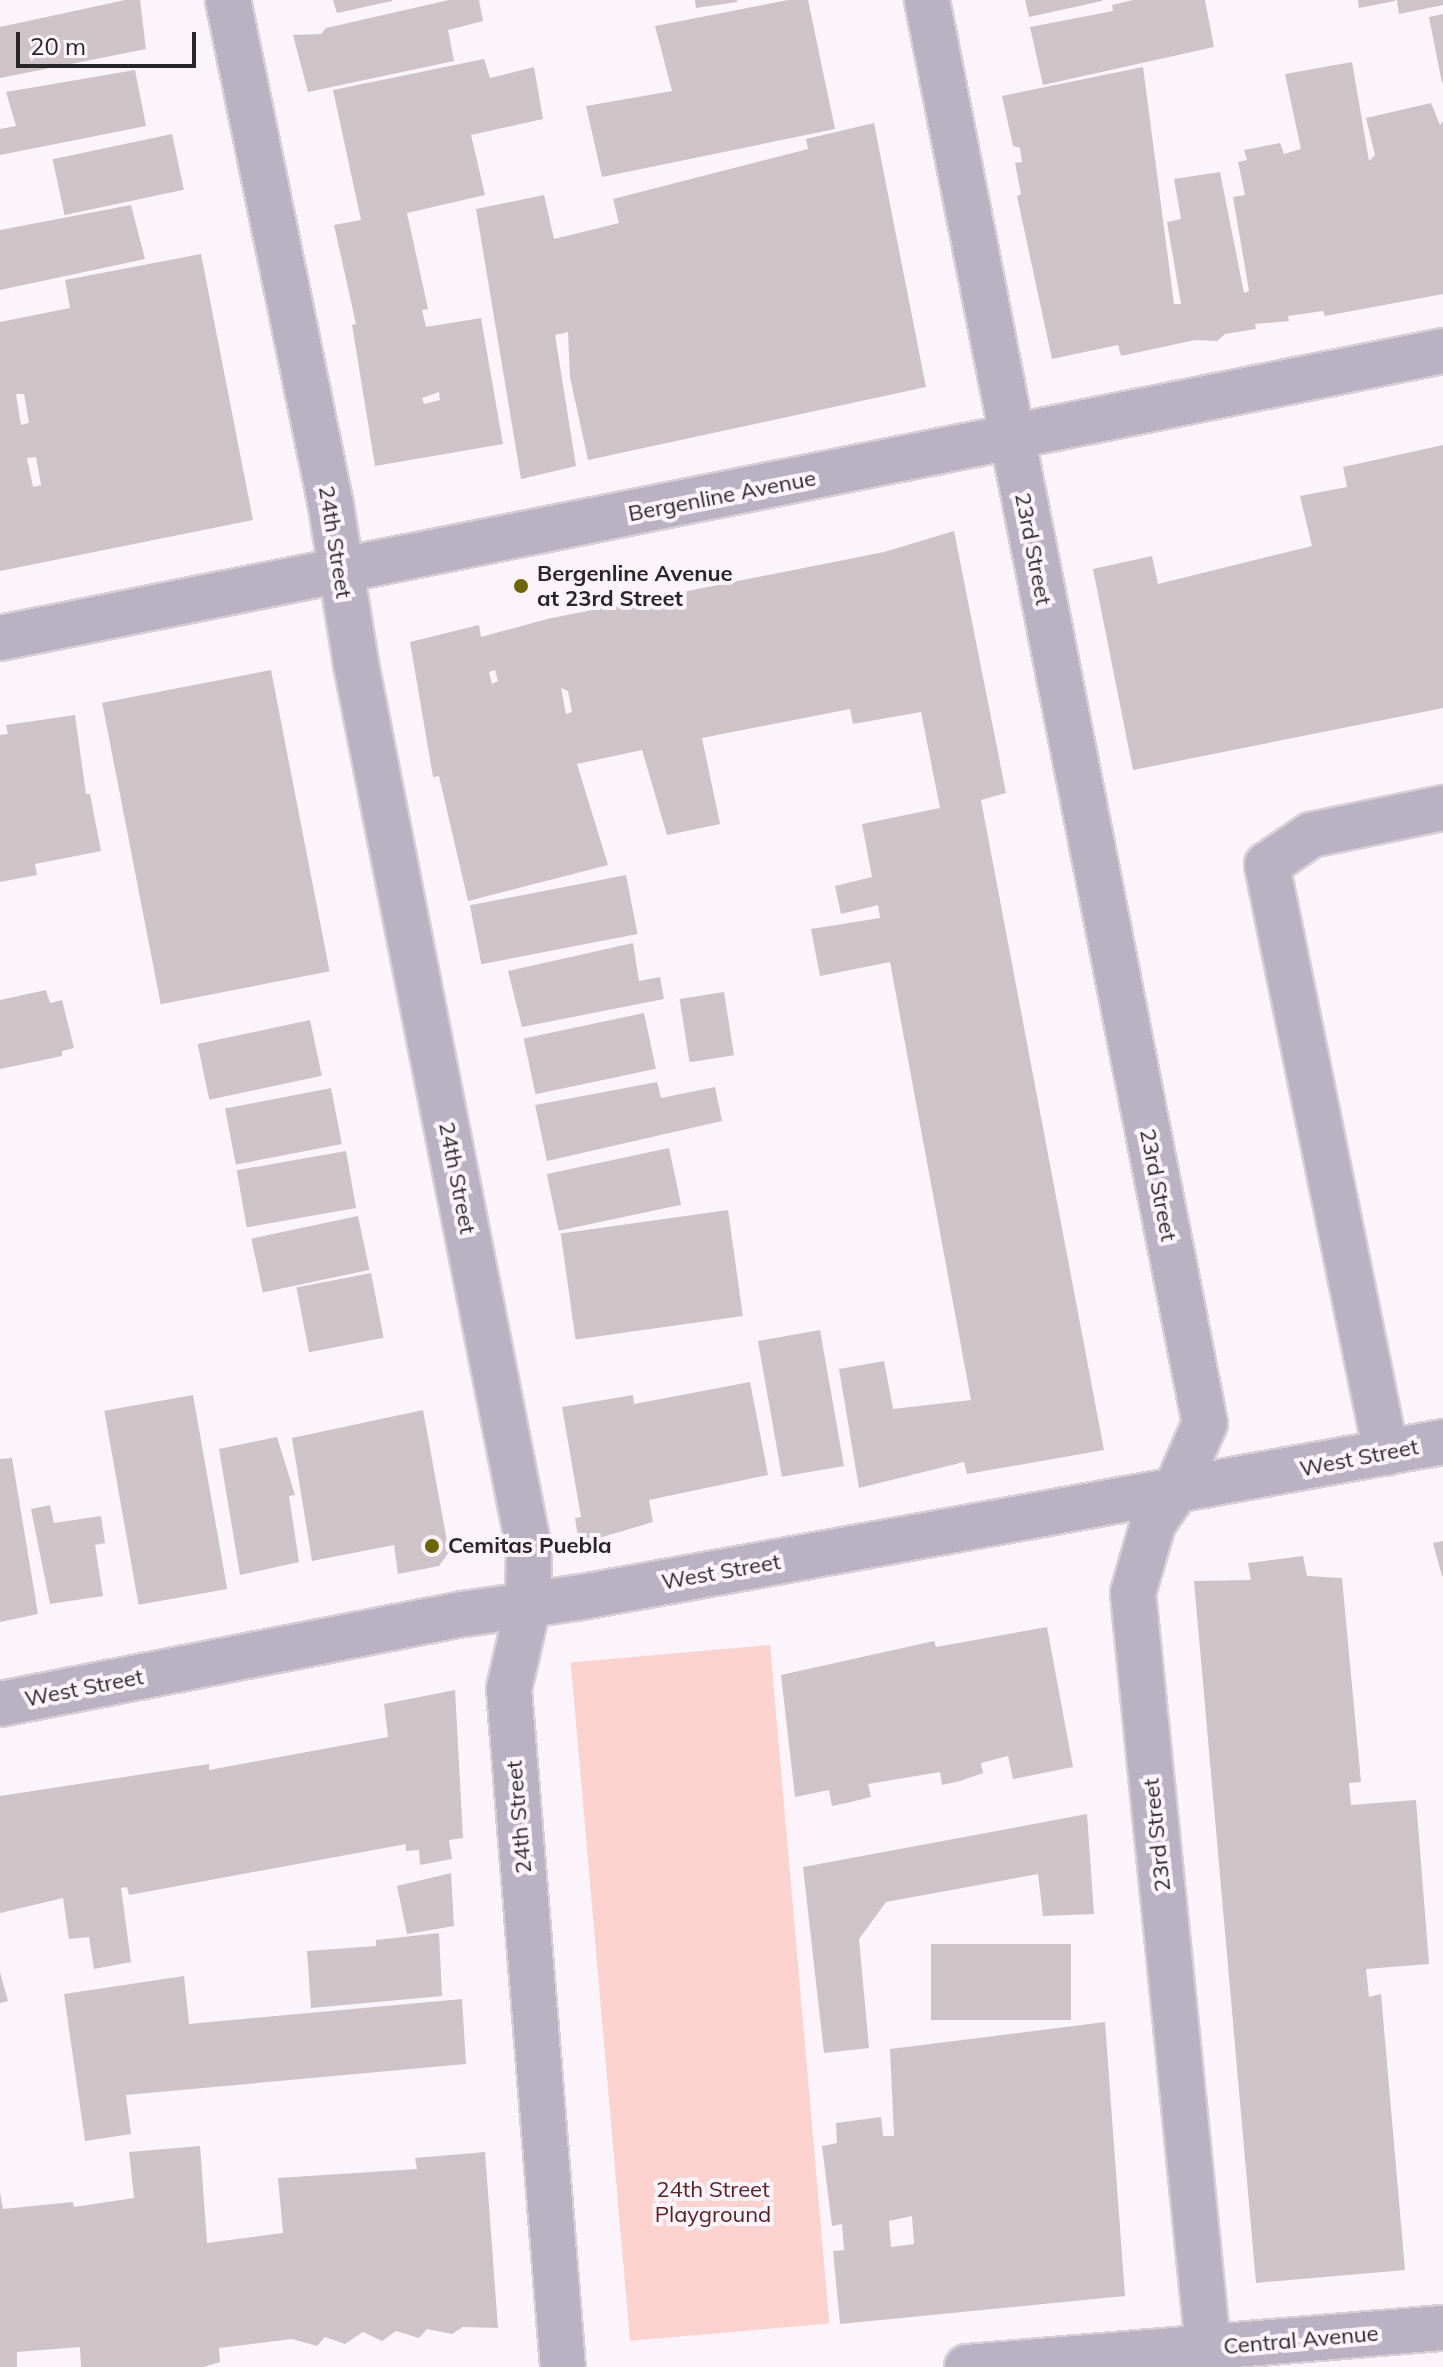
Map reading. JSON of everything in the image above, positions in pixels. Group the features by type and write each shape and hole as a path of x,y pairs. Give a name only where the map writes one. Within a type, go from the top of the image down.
{"street":[{"name":"24th Street","path":"228,0 331,506 339,570 529,1549 528,1606 509,1689 563,2367"},
{"name":"23rd Street","path":"927,0 1205,1423 1175,1492 1153,1524 1133,1593 1210,2357"},
{"name":"Bergenline Avenue","path":"0,638 1443,351"},
{"path":"1386,1453 1267,865 1311,835 1443,808"},
{"name":"West Street","path":"0,1704 464,1614 528,1606 1443,1442"},
{"name":"Central Avenue","path":"967,2367 1210,2357 1443,2328"}],"green space":[{"name":"24th Street Playground","path":"770,1645 829,2323 630,2341 571,1662"}],"building":[{"path":"125,0 140,0 146,49 0,78 0,27"},
{"path":"333,0 392,0 392,1 337,13"},
{"path":"449,0 479,0 483,21 448,30 454,61 308,92 293,35 321,34 326,28"},
{"path":"695,0 737,0 737,2 696,8"},
{"path":"788,0 808,0 835,129 602,177 586,106 672,91 655,26"},
{"path":"1025,0 1102,0 1102,1 1029,17"},
{"path":"1133,0 1205,0 1214,47 1043,85 1030,27 1113,11 1112,5"},
{"path":"1358,0 1395,0 1395,1 1359,8"},
{"path":"1397,0 1443,0 1443,5 1399,14"},
{"path":"1443,14 1443,82 1442,83 1429,17"},
{"path":"484,59 490,78 534,67 543,119 471,135 485,195 407,213 428,309 422,310 426,327 481,318 503,444 375,466 352,325 356,324 334,225 361,220 333,90","holes":["439,392 440,400 424,404 422,398"]},
{"path":"1352,62 1369,161 1375,155 1366,118 1431,103 1440,125 1443,121 1443,294 1325,316 1323,311 1288,316 1289,321 1255,324 1256,329 1225,334 1217,341 1195,340 1121,356 1118,345 1052,359 1017,196 1021,194 1015,163 1022,162 1020,148 1013,146 1002,96 1143,67 1174,304 1181,304 1167,222 1181,219 1174,179 1220,172 1244,293 1249,291 1233,197 1245,195 1238,162 1247,160 1244,150 1280,143 1284,154 1301,149 1285,74"},
{"path":"135,70 146,126 0,155 0,129 16,126 6,92"},
{"path":"874,123 926,387 588,460 570,377 568,332 555,335 576,466 521,479 476,209 544,195 554,239 619,223 613,199 808,149 806,139"},
{"path":"172,134 184,190 65,215 53,159"},
{"path":"131,205 145,259 0,290 0,230"},
{"path":"201,254 253,520 0,571 0,322 70,308 65,280","holes":["16,394 24,394 29,423 21,425","36,457 41,485 33,487 27,458"]},
{"path":"1443,445 1443,708 1133,770 1093,569 1152,556 1158,584 1312,546 1300,496 1347,487 1343,467"},
{"path":"954,531 1006,793 981,800 1104,1450 967,1474 964,1462 859,1488 839,1369 884,1361 893,1409 971,1400 890,962 820,976 811,929 880,918 878,905 841,914 835,886 872,877 862,824 940,808 921,712 853,724 850,709 702,738 720,824 667,835 642,750 577,764 608,865 468,901 439,776 433,777 410,642 479,625 481,637 547,619 884,552","holes":["495,670 498,681 492,684 489,672","561,688 568,691 572,712 566,714"]},
{"path":"271,670 330,971 161,1004 102,703"},
{"path":"75,715 86,794 90,794 101,851 35,864 37,875 0,882 0,735 8,734 6,725"},
{"path":"626,875 637,934 481,964 470,905"},
{"path":"633,943 639,981 660,977 664,999 522,1027 508,971"},
{"path":"46,990 50,1003 62,1000 74,1048 62,1051 62,1056 0,1069 0,1000"},
{"path":"724,992 734,1055 690,1062 680,999"},
{"path":"644,1013 656,1069 536,1094 524,1039"},
{"path":"310,1020 322,1076 209,1100 198,1044"},
{"path":"657,1082 661,1098 715,1087 722,1121 547,1161 535,1105"},
{"path":"331,1088 342,1144 236,1165 225,1109"},
{"path":"669,1148 681,1205 559,1231 547,1174"},
{"path":"346,1151 356,1208 247,1227 237,1170"},
{"path":"728,1210 743,1316 576,1339 561,1234"},
{"path":"358,1216 369,1270 263,1292 251,1239"},
{"path":"371,1273 384,1338 309,1352 296,1288"},
{"path":"820,1330 844,1466 782,1477 758,1341"},
{"path":"750,1382 768,1475 649,1500 653,1522 579,1544 575,1518 581,1517 562,1407 633,1395 634,1404"},
{"path":"193,1395 227,1589 139,1605 104,1411"},
{"path":"423,1410 449,1552 439,1566 398,1574 394,1545 312,1561 292,1438"},
{"path":"277,1437 295,1495 289,1496 299,1562 240,1575 219,1449"},
{"path":"12,1458 38,1614 0,1622 0,1459"},
{"path":"50,1505 54,1523 101,1516 105,1543 95,1545 103,1596 50,1604 31,1509"},
{"path":"1443,1541 1443,1576 1442,1576 1433,1543"},
{"path":"1303,1556 1307,1576 1342,1578 1361,1782 1349,1783 1351,1805 1416,1800 1429,1964 1366,1969 1369,1997 1381,1994 1405,2270 1256,2283 1194,1581 1251,1580 1248,1563"},
{"path":"1047,1627 1073,1767 1013,1779 1008,1756 981,1763 983,1773 942,1785 940,1772 868,1784 871,1797 832,1806 829,1790 795,1797 781,1675 934,1641 936,1647"},
{"path":"455,1690 463,1838 449,1840 452,1859 420,1865 419,1850 406,1851 406,1844 129,1895 127,1887 121,1888 131,1962 94,1969 89,1937 69,1939 63,1898 0,1913 0,1796 209,1764 209,1770 388,1737 384,1704"},
{"path":"1087,1814 1094,1914 1043,1916 1038,1874 886,1902 859,1939 869,2048 824,2053 803,1867"},
{"path":"451,1873 454,1926 407,1934 397,1886"},
{"path":"439,1933 442,1996 311,2008 307,1951 376,1946 376,1940"},
{"path":"931,1944 1071,1944 1071,2020 931,2020"},
{"path":"0,1972 8,2001 0,2003"},
{"path":"184,1976 189,2024 462,1999 466,2064 126,2095 131,2134 85,2141 64,1994"},
{"path":"1105,2022 1125,2296 840,2324 833,2251 844,2250 842,2224 832,2226 822,2146 837,2143 836,2123 881,2117 883,2136 894,2136 890,2049","holes":["912,2216 914,2244 891,2247 889,2221"]},
{"path":"200,2146 207,2243 283,2233 278,2178 417,2169 415,2158 485,2152 498,2328 463,2327 452,2334 427,2329 419,2338 396,2331 382,2341 363,2332 345,2344 325,2337 317,2346 292,2339 219,2348 220,2362 204,2367 81,2367 80,2347 17,2352 17,2367 0,2367 0,2192 3,2209 73,2202 74,2207 134,2198 129,2152"}],"place":[{"name":"Bergenline Avenue at 23rd Street","path":"521,586"},
{"name":"Cemitas Puebla","path":"432,1546"}]}
